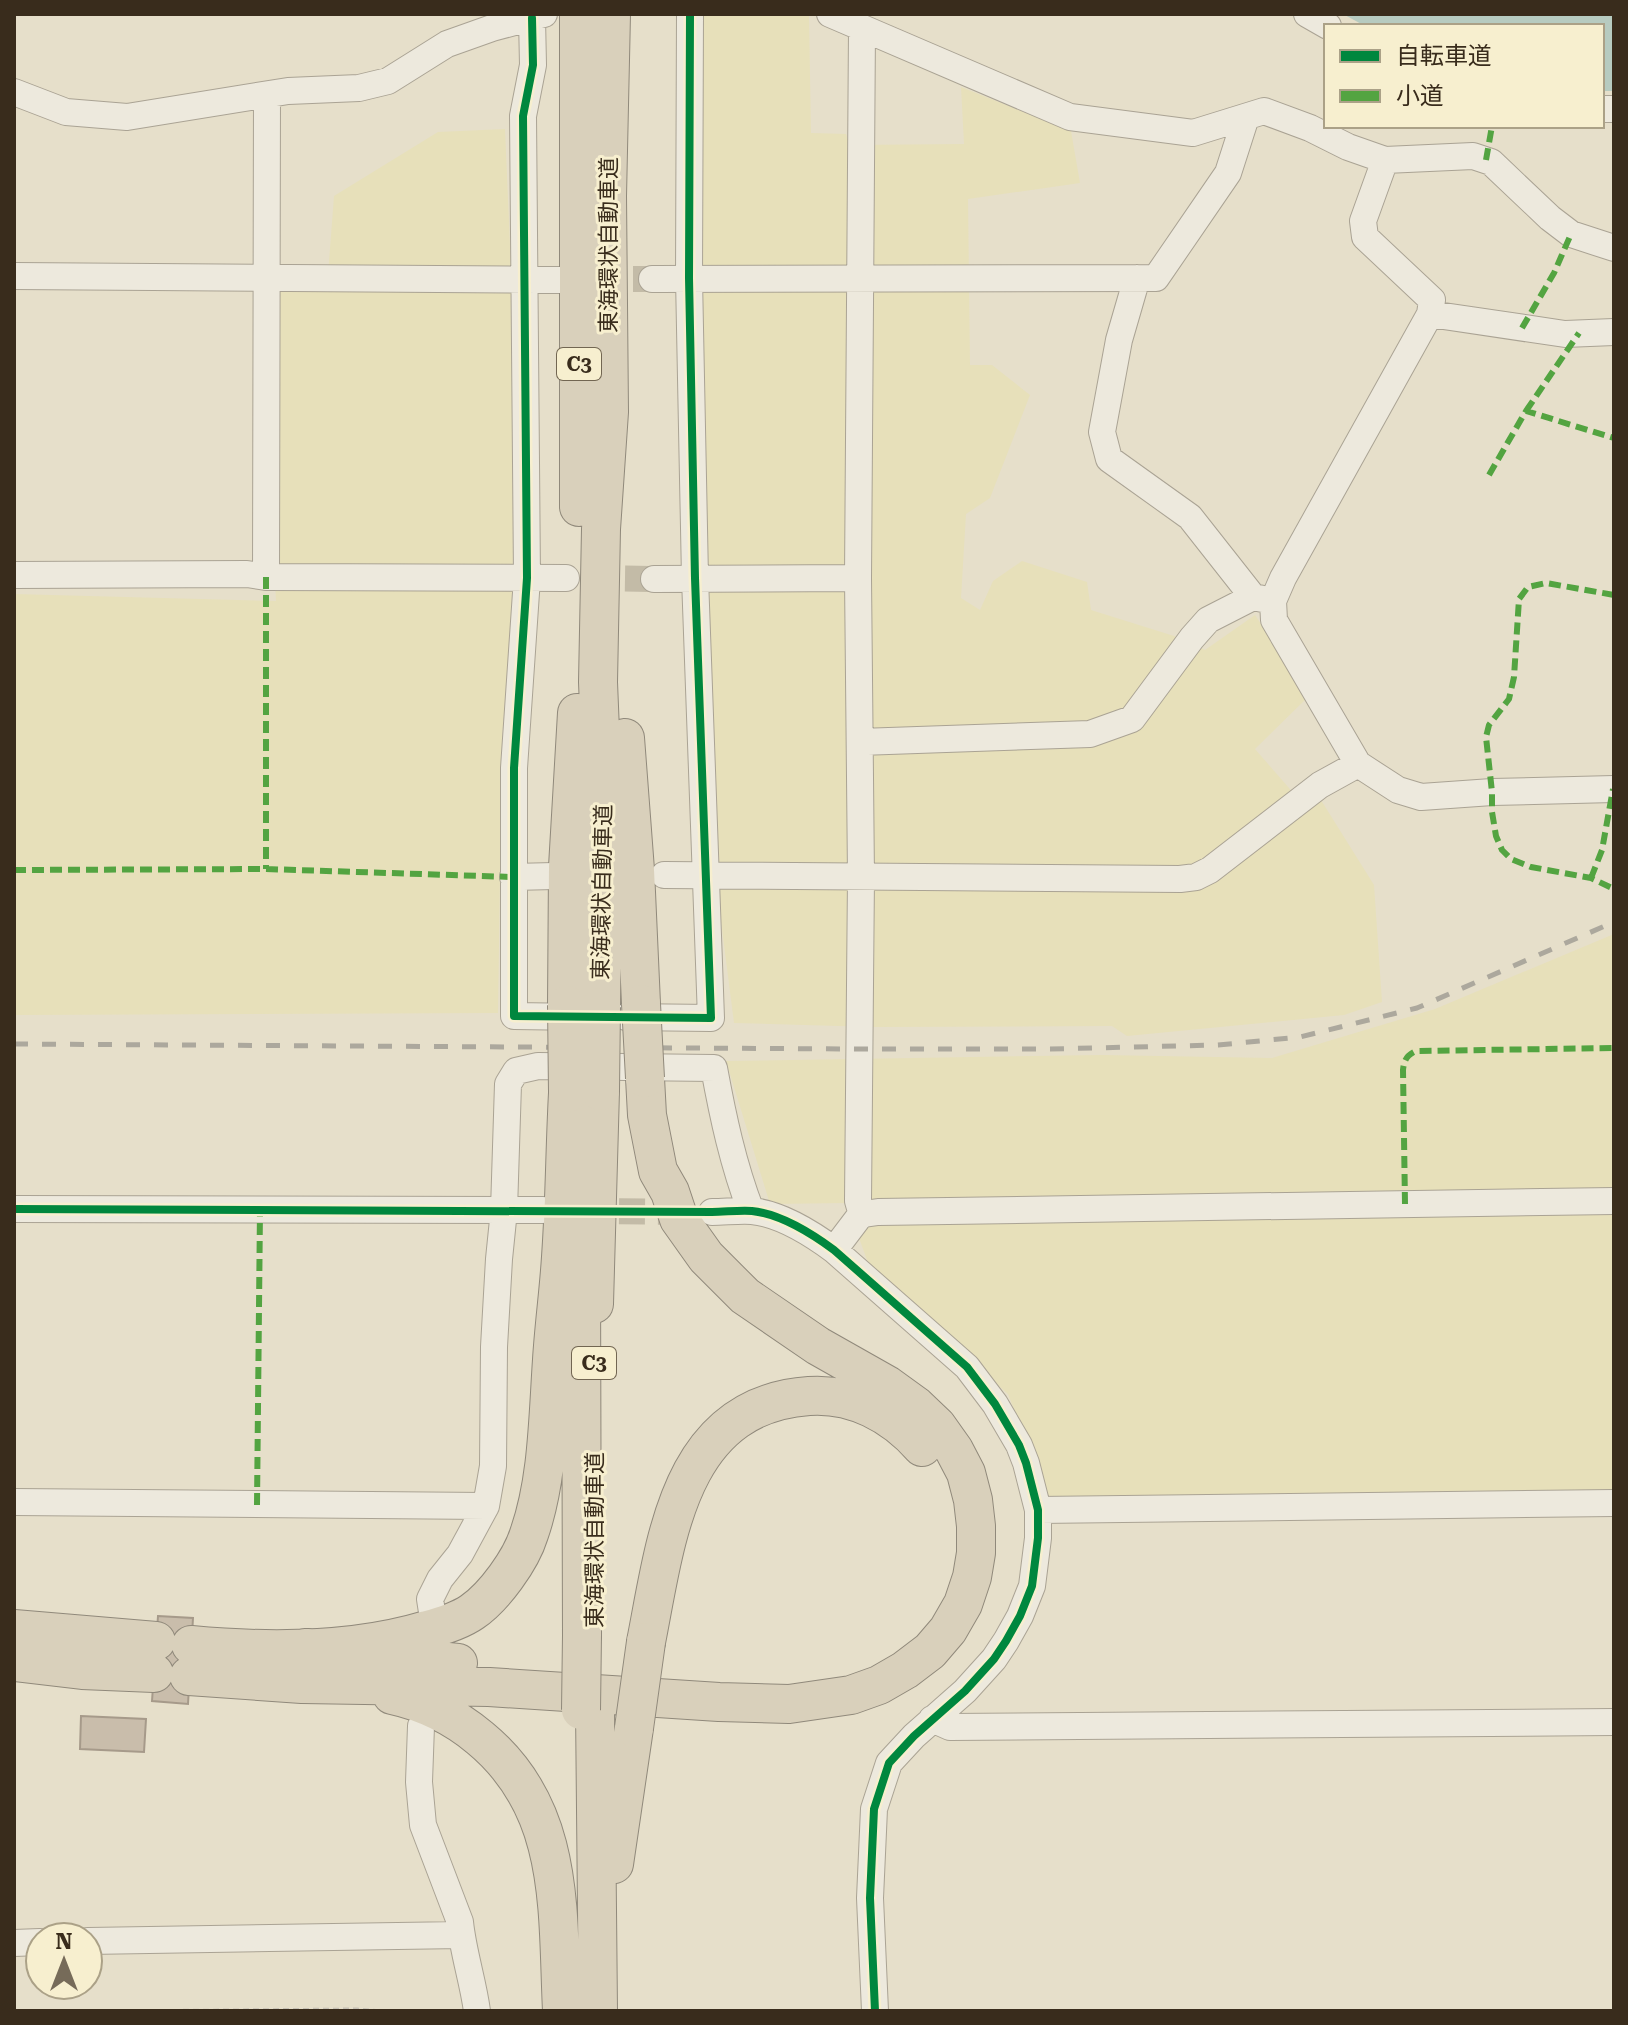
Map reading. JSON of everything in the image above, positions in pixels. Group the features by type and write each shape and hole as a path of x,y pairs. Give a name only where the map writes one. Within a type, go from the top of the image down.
{"highway":[{"name":"東海環状自動車道","path":"579,14 577,713 588,1635 584,2011"},
{"name":"東海環状自動車道","path":"582,1005 603,805 598,667 601,529 609,412 607,196 611,14"},
{"path":"14,1629 173,1659 304,1666 489,1687 789,1704 851,1695 879,1685 930,1651 948,1630 963,1604 974,1565 976,1526 966,1473 954,1450 937,1426 916,1406 887,1385 818,1346 745,1296 706,1257 679,1219 670,1192 658,1171 647,1115 635,870 618,639 609,412"},
{"path":"304,1666 345,1646 443,1626 472,1612 499,1586 529,1537 549,1429 561,1257 582,1090"},
{"path":"304,1666 446,1662 756,1683 831,1677 865,1666 895,1650 920,1627 938,1601 949,1571 953,1537 951,1508 942,1477 929,1455 893,1420 871,1407 846,1399 819,1396 792,1398 769,1404 721,1433 687,1478 665,1548 646,1642 634,1728 586,1872 562,2011"},
{"path":"14,1662 82,1670 173,1659"},
{"path":"304,1666 379,1692 412,1699 442,1712 493,1749 517,1776 534,1805 545,1837 586,1872 608,2011"},
{"name":"東海環状自動車道","path":"586,1872 598,2011"}],"street":[{"path":"14,92 66,112 127,117 288,91 359,88 388,81 447,44 538,16 523,116 527,578 514,768 514,1016 711,1018 695,578 689,278 690,14"},
{"path":"830,14 1070,117 1193,133 1264,111 1385,160 1473,156 1491,162 1571,234 1614,248"},
{"path":"1307,14 1324,24"},
{"path":"862,29 858,578 861,877 858,1201 862,1215"},
{"path":"266,577 267,95"},
{"path":"652,279 1156,278 1228,173 1246,117"},
{"path":"860,742 1090,734 1132,719 1208,620 1263,599 1291,564 1430,314 1432,300 1365,237 1363,221 1385,160"},
{"path":"14,276 566,280"},
{"path":"1137,278 1119,340 1102,432 1109,459 1190,517 1263,599 1358,764 1398,790 1421,797 1614,789"},
{"path":"1430,314 1565,334 1614,332"},
{"path":"14,575 566,578"},
{"path":"654,579 858,578"},
{"path":"664,875 1196,877 1210,870 1320,785 1358,764"},
{"path":"513,877 554,876"},
{"path":"432,1612 430,1599 440,1579 460,1554 486,1506 493,1466 494,1347 504,1210 508,1084 516,1071 538,1066 714,1068 728,1140 751,1211"},
{"path":"834,1250 862,1215 878,1212 1614,1201"},
{"path":"14,1209 543,1210"},
{"path":"712,1212 751,1211 772,1215 815,1236 967,1367 995,1404 1019,1445 1038,1510 1032,1586 1020,1616 994,1659 889,1763 874,1809 870,1898 875,2011"},
{"path":"14,1502 486,1506"},
{"path":"1038,1510 1614,1503"},
{"path":"932,1719 950,1727 1614,1722"},
{"path":"421,1726 419,1782 423,1825 460,1922 477,2011"},
{"path":"104,1941 461,1935"}],"path":[{"path":"103,2011 382,2011"}],"shaded area":[{"path":"700,14 809,16 811,133 846,134 850,145 964,144 961,87 1071,131 1080,183 968,199 970,365 992,365 1030,395 990,498 966,514 961,598 980,610 993,581 1022,561 1087,582 1091,610 1174,636 1205,650 1255,615 1309,696 1255,749 1289,788 1304,811 1319,797 1374,885 1382,1002 1344,1015 1127,1036 1112,1026 873,1027 734,1023 717,890 699,291"},
{"path":"1343,14 1614,14 1614,91 1604,91 1604,24 1361,24"},
{"path":"505,129 512,292 513,597 502,737 498,1013 14,1015 14,594 276,601 274,559 280,288 327,288 334,196 438,132"},
{"path":"1614,934 1614,1495 1050,1501 1008,1394 873,1276 846,1203 770,1204 726,1061 1102,1055 1272,1058 1435,1009"}],"building":[{"path":"158,1616 193,1618 188,1704 152,1701"},
{"path":"81,1716 146,1719 144,1752 80,1749"}],"tunnel":[{"path":"594,279 652,279"},
{"path":"586,578 654,579"},
{"path":"580,1211 693,1212"}],"railway":[{"path":"14,1044 860,1049 1218,1045 1300,1037 1417,1008 1614,922"}],"marked path":[{"path":"1486,160 1492,128"},
{"path":"1522,328 1554,273 1571,234"},
{"path":"1526,411 1579,333"},
{"path":"1489,475 1526,411 1614,438"},
{"path":"266,577 266,869"},
{"path":"1614,595 1546,583 1528,587 1519,599 1514,677 1509,699 1489,725 1486,737 1492,812 1502,850 1511,859 1531,867 1591,878 1614,889"},
{"path":"1591,878 1602,850 1613,789"},
{"path":"14,870 266,869 513,877"},
{"path":"1405,1204 1403,1070 1410,1054 1416,1051 1614,1048"},
{"path":"257,1505 260,1209"}],"cycle path":[{"path":"532,18 533,65 523,116 527,578 514,768 514,1016 711,1018 695,578 689,278 690,14"},
{"path":"14,1209 752,1211 785,1220 834,1250 967,1367 995,1404 1026,1463 1038,1510 1032,1586 1020,1616 994,1659 889,1763 874,1809 870,1898 875,2011"}]}
